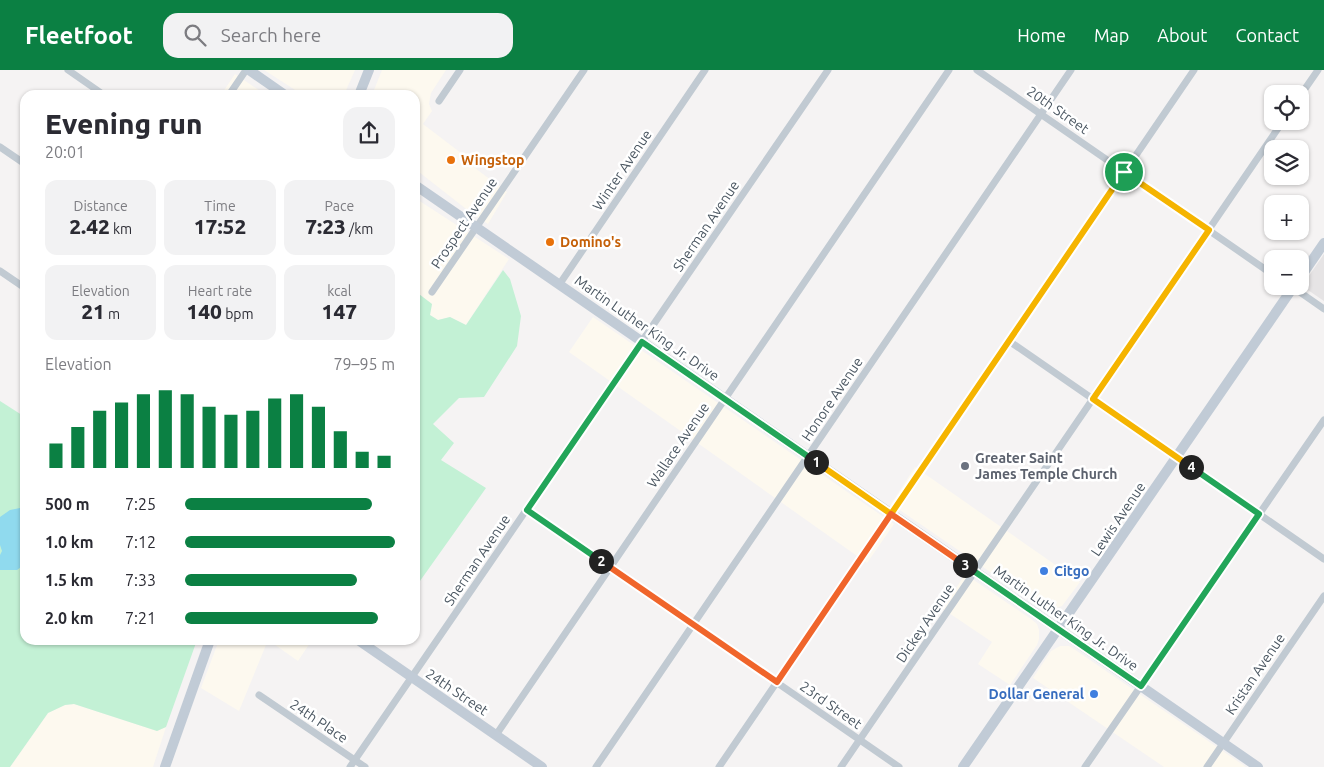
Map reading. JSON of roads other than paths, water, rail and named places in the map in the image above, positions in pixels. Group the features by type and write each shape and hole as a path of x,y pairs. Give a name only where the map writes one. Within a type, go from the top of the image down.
{"street":[{"path":"68,70 97,90"},
{"path":"233,90 247,70 277,90"},
{"path":"361,90 369,70"},
{"path":"439,101 460,70"},
{"name":"Prospect Avenue","path":"432,292 584,70"},
{"name":"Winter Avenue","path":"559,285 705,70"},
{"name":"Sherman Avenue","path":"350,767 828,70"},
{"name":"Wallace Avenue","path":"496,735 949,70"},
{"name":"20th Street","path":"977,70 1264,268"},
{"name":"Honore Avenue","path":"596,767 1071,70"},
{"path":"718,767 1194,70"},
{"path":"1308,85 1318,70"},
{"name":"Dickey Avenue","path":"842,767 1277,130"},
{"path":"0,147 20,161"},
{"name":"Martin Luther King Jr. Drive","path":"420,188 1258,767"},
{"path":"1309,265 1324,243"},
{"path":"0,271 20,285"},
{"name":"Lewis Avenue","path":"963,767 1288,295"},
{"path":"1304,295 1324,309"},
{"path":"1009,341 1324,558"},
{"path":"1086,767 1324,420"},
{"name":"23rd Street","path":"527,510 900,767"},
{"name":"Kristan Avenue","path":"1207,767 1324,596"},
{"path":"165,767 208,645"},
{"name":"24th Street","path":"365,645 542,767"},
{"name":"24th Place","path":"259,695 365,767"}],"water":[{"path":"20,508 20,568 17,570 0,570 0,555 2,551 0,545 0,517 10,510"}],"place":[{"name":"Wingstop","path":"451,160"},
{"name":"Domino's","path":"550,242"},
{"name":"Greater Saint James Temple Church","path":"965,466"},
{"name":"Citgo","path":"1044,571"},
{"name":"Dollar General","path":"1094,694"}]}
